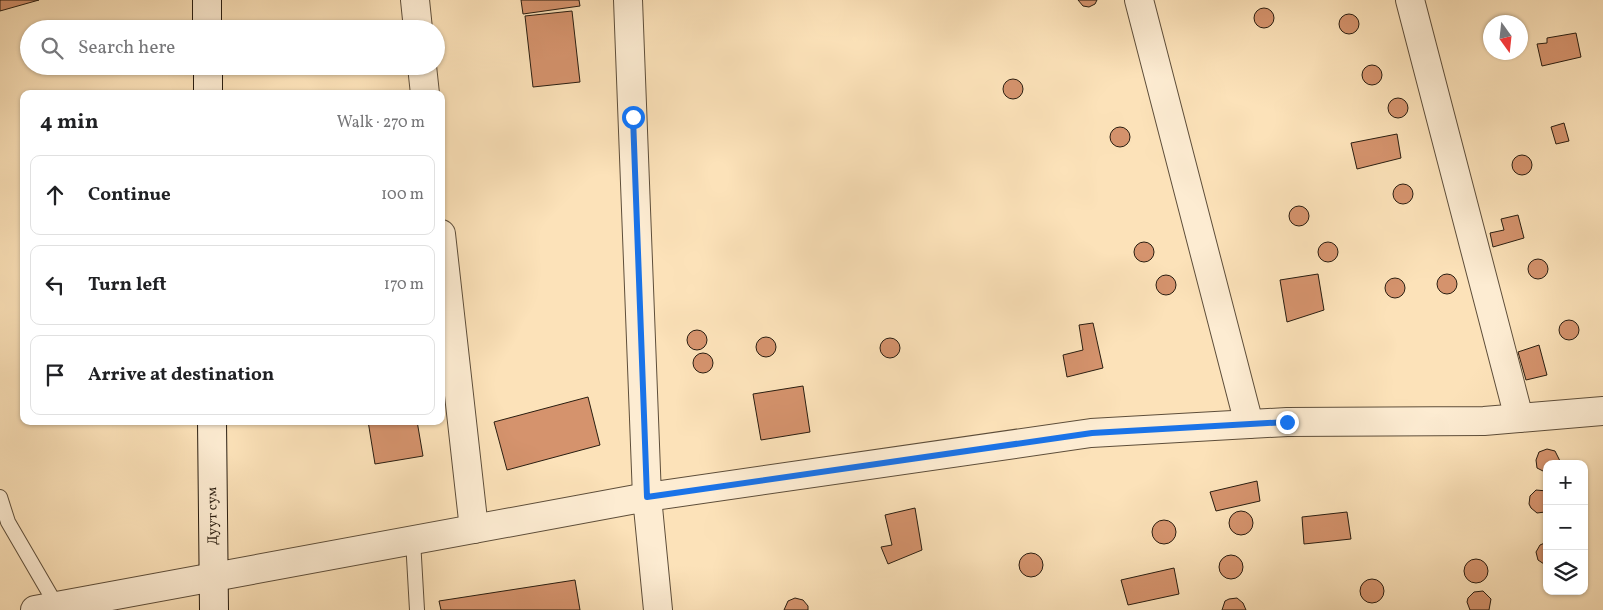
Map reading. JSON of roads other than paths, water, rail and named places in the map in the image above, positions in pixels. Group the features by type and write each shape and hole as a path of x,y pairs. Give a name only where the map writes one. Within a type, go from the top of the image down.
{"street":[{"path":"207,0 207,20"},
{"path":"415,0 417,20"},
{"path":"628,0 647,497 658,610"},
{"path":"1139,0 1249,424"},
{"path":"1410,0 1519,418"},
{"path":"208,75 208,90"},
{"path":"423,75 425,90"},
{"path":"445,270 474,529"},
{"path":"50,609 647,497 1092,433 1287,422 1484,421 1603,411"},
{"name":"Дуут сум","path":"212,425 214,610"}],"lane":[{"path":"0,496 8,522 50,609"},
{"path":"413,540 417,610"}]}
